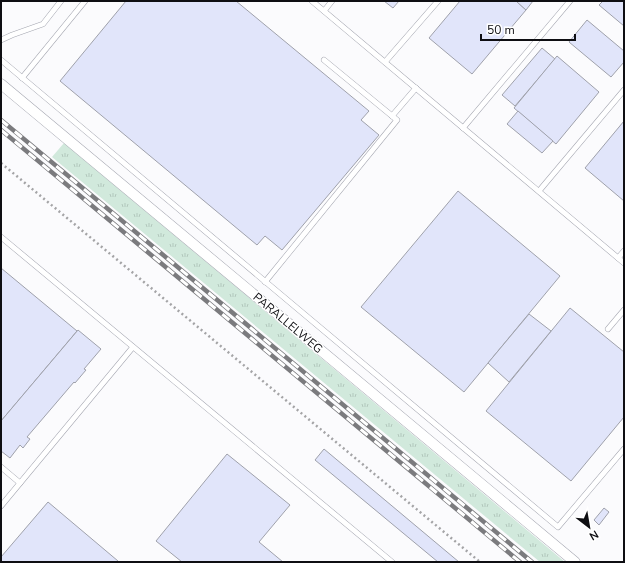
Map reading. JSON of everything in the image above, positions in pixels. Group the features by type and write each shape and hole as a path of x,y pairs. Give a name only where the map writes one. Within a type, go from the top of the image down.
{"street":[{"name":"PARALLELWEG","path":"1,84 574,562"}],"lane":[{"path":"1,40 43,24 62,1"},
{"path":"22,78 85,1"},
{"path":"312,1 624,263"},
{"path":"324,11 332,1"},
{"path":"385,62 438,1"},
{"path":"464,128 570,1"},
{"path":"1,60 558,527 624,449"},
{"path":"265,282 397,120 324,60"},
{"path":"392,116 416,88"},
{"path":"539,191 624,90"},
{"path":"1,236 392,562"},
{"path":"618,258 624,251"},
{"path":"608,329 624,310"},
{"path":"1,506 133,347"},
{"path":"1,467 20,483"}],"path":[{"path":"1,163 480,562"}],"green space":[{"path":"64,143 565,562 540,562 52,157"}],"building":[{"path":"126,1 236,1 369,111 361,120 379,135 282,250 265,236 257,245 60,81"},
{"path":"384,1 399,1 393,8"},
{"path":"460,1 516,1 526,10 472,74 429,38"},
{"path":"516,1 533,1 526,10"},
{"path":"603,1 624,1 624,26 599,5"},
{"path":"587,20 624,51 624,62 611,77 569,42"},
{"path":"542,48 555,59 515,106 502,95"},
{"path":"557,56 599,92 556,144 514,108"},
{"path":"518,111 553,141 542,153 507,124"},
{"path":"624,121 624,201 585,168"},
{"path":"458,191 560,276 464,392 361,307"},
{"path":"1,268 77,331 1,421"},
{"path":"570,308 624,352 624,417 571,481 486,411"},
{"path":"529,314 551,331 509,382 488,363"},
{"path":"78,330 101,349 84,369 86,370 27,437 30,439 23,448 20,445 10,458 1,451 1,421"},
{"path":"324,449 459,562 438,562 315,460"},
{"path":"227,454 290,505 259,542 283,562 182,562 156,541"},
{"path":"48,502 118,561 2,562 1,557"},
{"path":"604,508 609,512 599,525 594,520"}],"railway":[{"path":"1,120 532,562"},
{"path":"1,130 520,562"}]}
